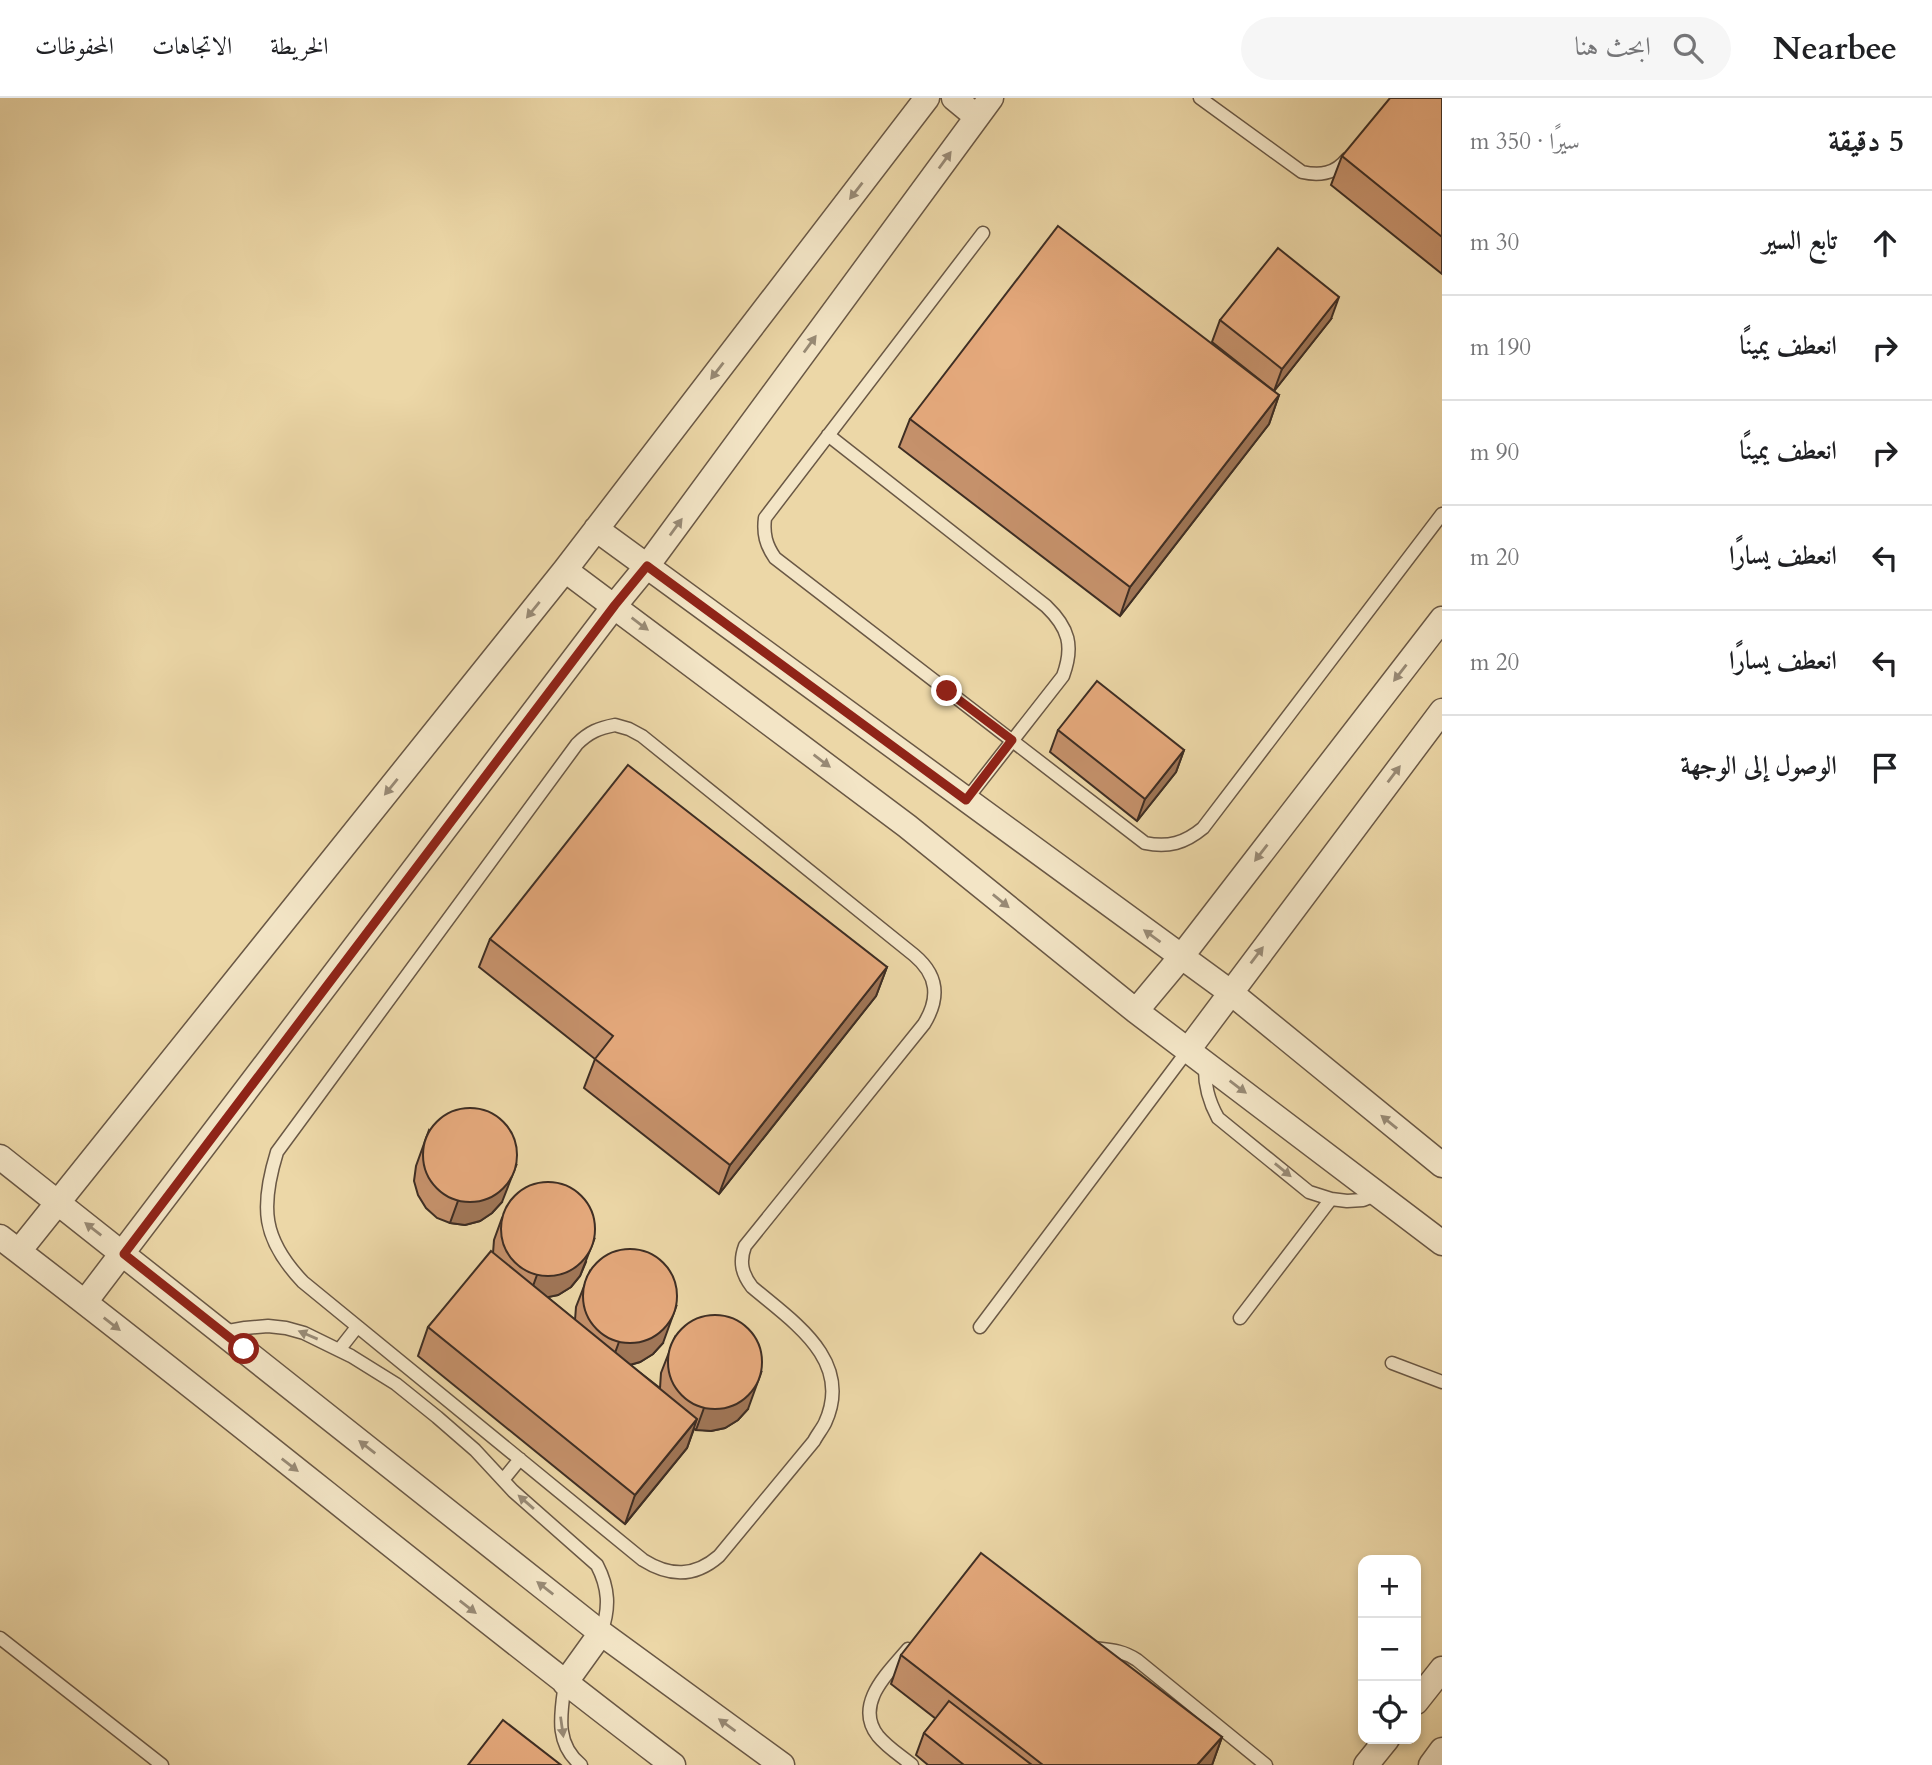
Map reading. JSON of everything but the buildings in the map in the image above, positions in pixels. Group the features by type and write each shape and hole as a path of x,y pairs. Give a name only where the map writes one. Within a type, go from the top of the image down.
{"street":[{"path":"673,1765 565,1683 9,1244 58,1201 565,570 927,98"},
{"path":"85,1302 647,566 984,107 954,98"},
{"path":"596,529 1230,992 1442,1165"},
{"path":"565,570 908,826 1136,1011 1442,1243"},
{"path":"1136,1011 1181,957 1442,619"},
{"path":"1197,1056 1230,992 1442,711"},
{"path":"0,1157 601,1633 782,1765"},
{"path":"565,1683 601,1633"},
{"path":"1421,1696 1442,1669"},
{"path":"1366,1765 1383,1744"},
{"path":"1431,1765 1442,1750"}],"lane":[{"path":"1200,98 1302,172 1331,172 1339,168 1357,147"},
{"path":"983,233 765,518 764,529 769,550 775,558 1145,842 1156,845 1179,843 1203,828 1442,514"},
{"path":"828,435 1046,606 1065,630 1069,645 1063,676 966,800"},
{"path":"615,725 642,736 924,964 931,975 934,1001 924,1024 745,1245 741,1263 746,1280 811,1339 824,1357 831,1378 831,1401 825,1422 814,1441 719,1556 709,1564 685,1572 656,1568 520,1459 357,1327 289,1268 271,1232 267,1194 277,1152 577,744 600,727 615,725"},
{"path":"1197,1056 1210,1104 1218,1118 1309,1192 1331,1199 1363,1200 1378,1194"},
{"path":"980,1327 1197,1056"},
{"path":"1240,1318 1331,1199"},
{"path":"223,1332 268,1326 304,1333 339,1350 396,1384 475,1450 503,1480 597,1565 603,1577 608,1605 601,1633"},
{"path":"339,1350 357,1327"},
{"path":"1392,1363 1442,1382"},
{"path":"503,1480 520,1459"},
{"path":"912,1765 878,1735 869,1715 876,1688 919,1636"},
{"path":"0,1638 162,1765"},
{"path":"1080,1644 1127,1653 1266,1765"},
{"path":"565,1683 560,1720 563,1736 568,1749 581,1765"}],"route":[{"path":"244,1349 124,1254 647,566 966,800 1012,740 947,691"}]}
